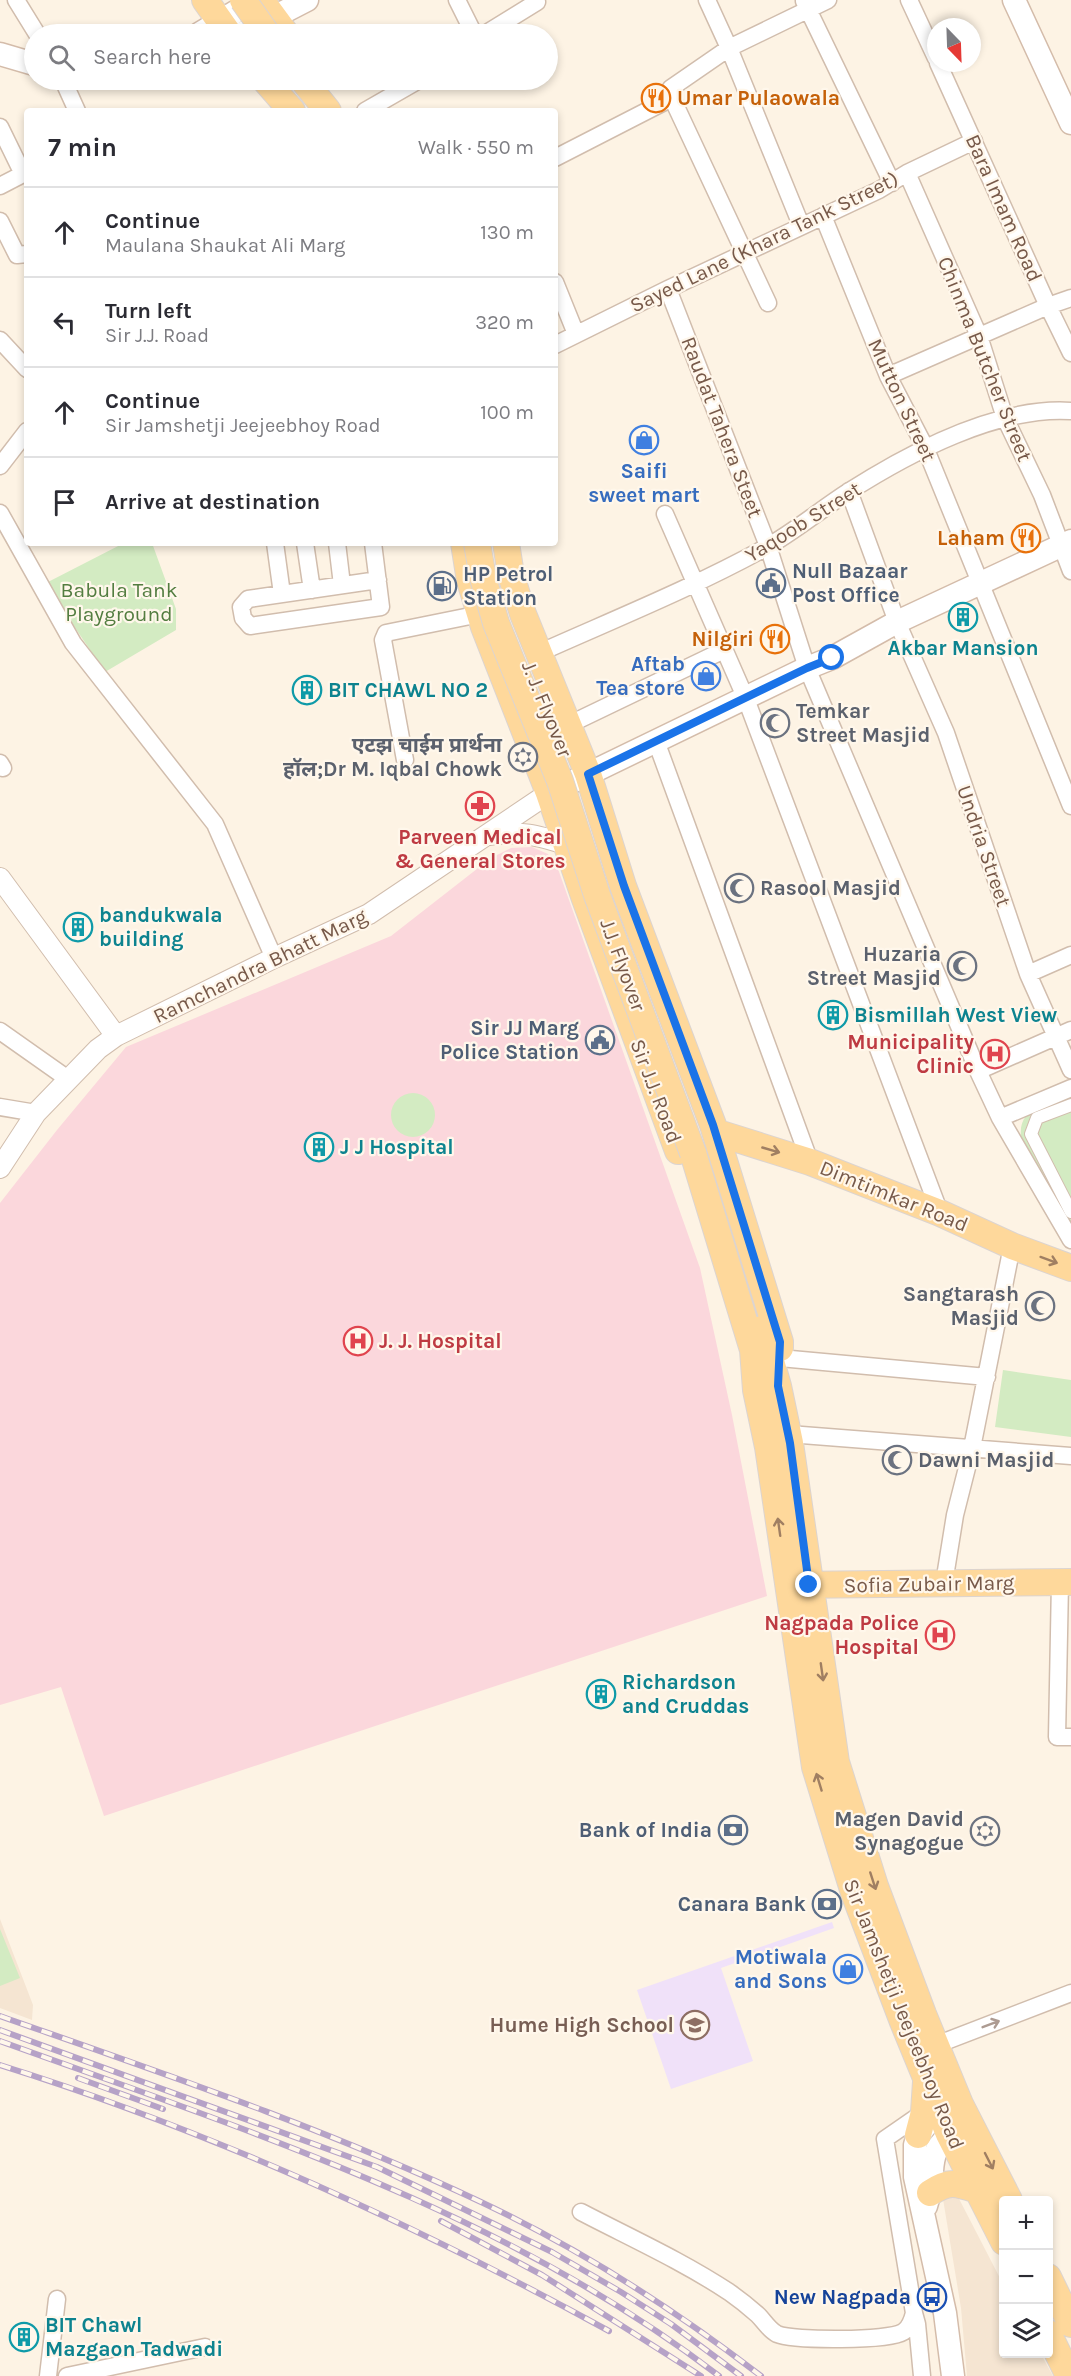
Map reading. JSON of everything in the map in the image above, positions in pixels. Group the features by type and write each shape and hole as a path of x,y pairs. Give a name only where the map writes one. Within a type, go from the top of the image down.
{"main road":[{"path":"205,0 222,24"},
{"path":"243,0 268,17"},
{"path":"229,24 268,17 307,0"},
{"path":"1014,0 1071,123"},
{"path":"0,44 24,50"},
{"path":"0,54 24,61"},
{"path":"274,90 289,108"},
{"path":"292,90 307,108"},
{"path":"311,90 326,108"},
{"path":"328,90 342,108"},
{"path":"549,793 832,658 897,622 1066,543"},
{"name":"Sir J.J. Road","path":"464,546 470,581 480,614 549,793 606,958 674,1139 740,1353 767,1388 780,1358 780,1342 704,1143 588,774 523,614 511,575 506,546"},
{"name":"J.J. Flyover","path":"478,546 483,578 496,623 560,781 597,895 704,1143"},
{"name":"J. J. Flyover","path":"493,546 498,575 511,618 574,776 611,890 704,1143 767,1388"},
{"name":"Dimtimkar Road","path":"704,1143 810,1162 940,1213 1012,1246 1071,1268"},
{"name":"Sir Jamshetji Jeejeebhoy Road","path":"767,1388 789,1434 798,1585 815,1767 854,1893 927,2080 943,2120 999,2232"},
{"name":"Sir Jamshetji Jeejeebhoy Road","path":"767,1388 768,1447 836,1762 875,1886 936,2045 943,2120 1007,2196"},
{"name":"Sofia Zubair Marg","path":"798,1585 1066,1582"},
{"path":"943,2120 932,2164 927,2203 953,2376"},
{"path":"927,2203 918,2197 915,2177 915,2145 943,2120"},
{"path":"927,2203 942,2185 957,2184 977,2190"},
{"path":"1053,2287 1071,2324"},
{"path":"1053,2343 1069,2376"}],"street":[{"path":"16,0 31,24"},
{"path":"457,0 469,24"},
{"path":"706,0 729,48 801,225"},
{"path":"768,303 672,98 671,88 729,48 806,5 828,0"},
{"path":"909,0 927,39"},
{"path":"500,24 536,1"},
{"path":"806,5 892,183"},
{"name":"Bara Imam Road","path":"942,72 1071,353"},
{"path":"68,90 76,108"},
{"path":"370,108 402,90"},
{"path":"558,156 672,98"},
{"path":"0,127 21,170 24,169"},
{"name":"Sayed Lane (Khara Tank Street)","path":"558,343 892,183 907,173 974,141"},
{"name":"Chinma Butcher Street","path":"907,173 979,336 1005,417 1066,543 1071,571"},
{"path":"0,186 24,174"},
{"name":"Mutton Street","path":"823,216 888,376 925,447 980,585 1069,795"},
{"path":"0,221 17,255 24,254"},
{"path":"558,289 576,334"},
{"name":"Raudat Tahera Steet","path":"668,289 768,546 807,668 978,1071 1000,1118 1071,1240"},
{"path":"888,376 1071,298"},
{"path":"0,340 24,366"},
{"name":"Yaqoob Street","path":"539,653 697,584 768,546 849,491 925,447 1005,417 1053,410 1071,411"},
{"path":"0,466 24,435"},
{"name":"Undria Street","path":"849,491 897,622 946,733 1028,974 1054,1037 1071,1070"},
{"path":"0,513 73,643 215,824 274,958"},
{"path":"665,514 746,699 940,1213"},
{"path":"275,546 282,594"},
{"path":"305,546 311,617"},
{"path":"337,546 342,585"},
{"path":"373,546 386,633 383,640 405,760"},
{"path":"378,580 248,599 241,607 245,622 250,626 381,607"},
{"path":"386,633 480,614"},
{"path":"568,725 724,650"},
{"path":"656,741 810,1162"},
{"name":"Ramchandra Bhatt Marg","path":"0,1168 36,1113 98,1049 116,1036 369,914 549,793"},
{"path":"483,836 511,832 566,844"},
{"path":"0,878 116,1036"},
{"path":"1028,974 1071,955"},
{"path":"978,1071 1071,1030"},
{"path":"0,1031 68,1079"},
{"path":"1000,1118 1071,1088"},
{"path":"1071,1106 1037,1118 1031,1134 1071,1212"},
{"path":"0,1107 36,1113"},
{"path":"944,1583 955,1515 972,1448 1012,1246"},
{"path":"780,1358 987,1377"},
{"path":"789,1434 1071,1456"},
{"path":"1066,1582 1064,1646 1056,1737 1071,1737"},
{"path":"936,2045 1071,1993"},
{"path":"922,2376 917,2324 885,2139 943,2120"},
{"path":"581,2212 690,2268 732,2294 774,2333 784,2337 811,2339 890,2337 903,2332 912,2323 914,2313"},
{"path":"1053,2283 1071,2305"},
{"path":"48,2376 57,2299"},
{"path":"67,2376 205,2347"}],"shaded area":[{"name":"J. J. Hospital","path":"532,847 548,854 558,869 700,1268 732,1415 767,1596 104,1816 61,1687 0,1705 0,1203 126,1047 391,936 491,858 511,848"},
{"path":"0,1919 33,2005 32,2020 0,2008"},
{"name":"Hume High School","path":"832,1922 834,1928 721,1968 753,2061 671,2089 637,1990"},
{"path":"955,2191 999,2276 999,2358 1043,2358 1053,2376 967,2376 961,2308 943,2199"}],"green space":[{"name":"Babula Tank Playground","path":"118,546 153,546 176,609 176,630 105,672 59,604 48,582"},
{"path":"1071,1092 1071,1240 1021,1136 1021,1126 1024,1118 1037,1107"},
{"path":"413,1093 428,1100 435,1115 428,1130 413,1137 398,1130 391,1115 398,1100"},
{"path":"1003,1370 1071,1380 1071,1437 995,1427"},
{"path":"0,1929 20,1978 0,1986"}],"railway":[{"path":"0,2016 182,2080 303,2126 481,2202 518,2220 626,2282 694,2327 761,2376"},
{"path":"0,2030 377,2167 552,2252 671,2324 741,2376"},
{"path":"0,2041 281,2144 373,2181 464,2222 552,2268 637,2318 719,2376"},
{"path":"0,2065 157,2119 311,2183 387,2217 609,2331"},
{"path":"78,2078 163,2109"},
{"path":"441,2221 542,2275 701,2376"}],"place":[{"name":"Umar Pulaowala","path":"656,98"},
{"name":"Saifi sweet mart","path":"644,440"},
{"name":"Laham","path":"1026,538"},
{"name":"Null Bazaar Post Office","path":"771,583"},
{"name":"HP Petrol Station","path":"442,586"},
{"name":"Akbar Mansion","path":"963,617"},
{"name":"Nilgiri","path":"775,639"},
{"name":"Aftab Tea store","path":"706,676"},
{"name":"BIT CHAWL NO 2","path":"307,690"},
{"name":"Temkar Street Masjid","path":"775,723"},
{"name":"एटझ चाईम प्रार्थना हॉल;Dr M. Iqbal Chowk","path":"523,757"},
{"name":"Parveen Medical & General Stores","path":"480,806"},
{"name":"Rasool Masjid","path":"739,888"},
{"name":"bandukwala building","path":"78,927"},
{"name":"Huzaria Street Masjid","path":"962,966"},
{"name":"Bismillah West View","path":"833,1015"},
{"name":"Sir JJ Marg Police Station","path":"600,1040"},
{"name":"Municipality Clinic","path":"995,1054"},
{"name":"J J Hospital","path":"319,1147"},
{"name":"Sangtarash Masjid","path":"1040,1306"},
{"name":"J. J. Hospital","path":"358,1341"},
{"name":"Dawni Masjid","path":"897,1460"},
{"name":"Nagpada Police Hospital","path":"940,1635"},
{"name":"Richardson and Cruddas","path":"601,1694"},
{"name":"Bank of India","path":"733,1830"},
{"name":"Magen David Synagogue","path":"985,1831"},
{"name":"Canara Bank","path":"827,1904"},
{"name":"Motiwala and Sons","path":"848,1969"},
{"name":"Hume High School","path":"695,2025"},
{"name":"New Nagpada","path":"932,2297"},
{"name":"BIT Chawl Mazgaon Tadwadi","path":"24,2337"}],"route":[{"path":"809,1585 790,1443 778,1386 780,1342 713,1125 624,886 588,774 832,658"}]}
